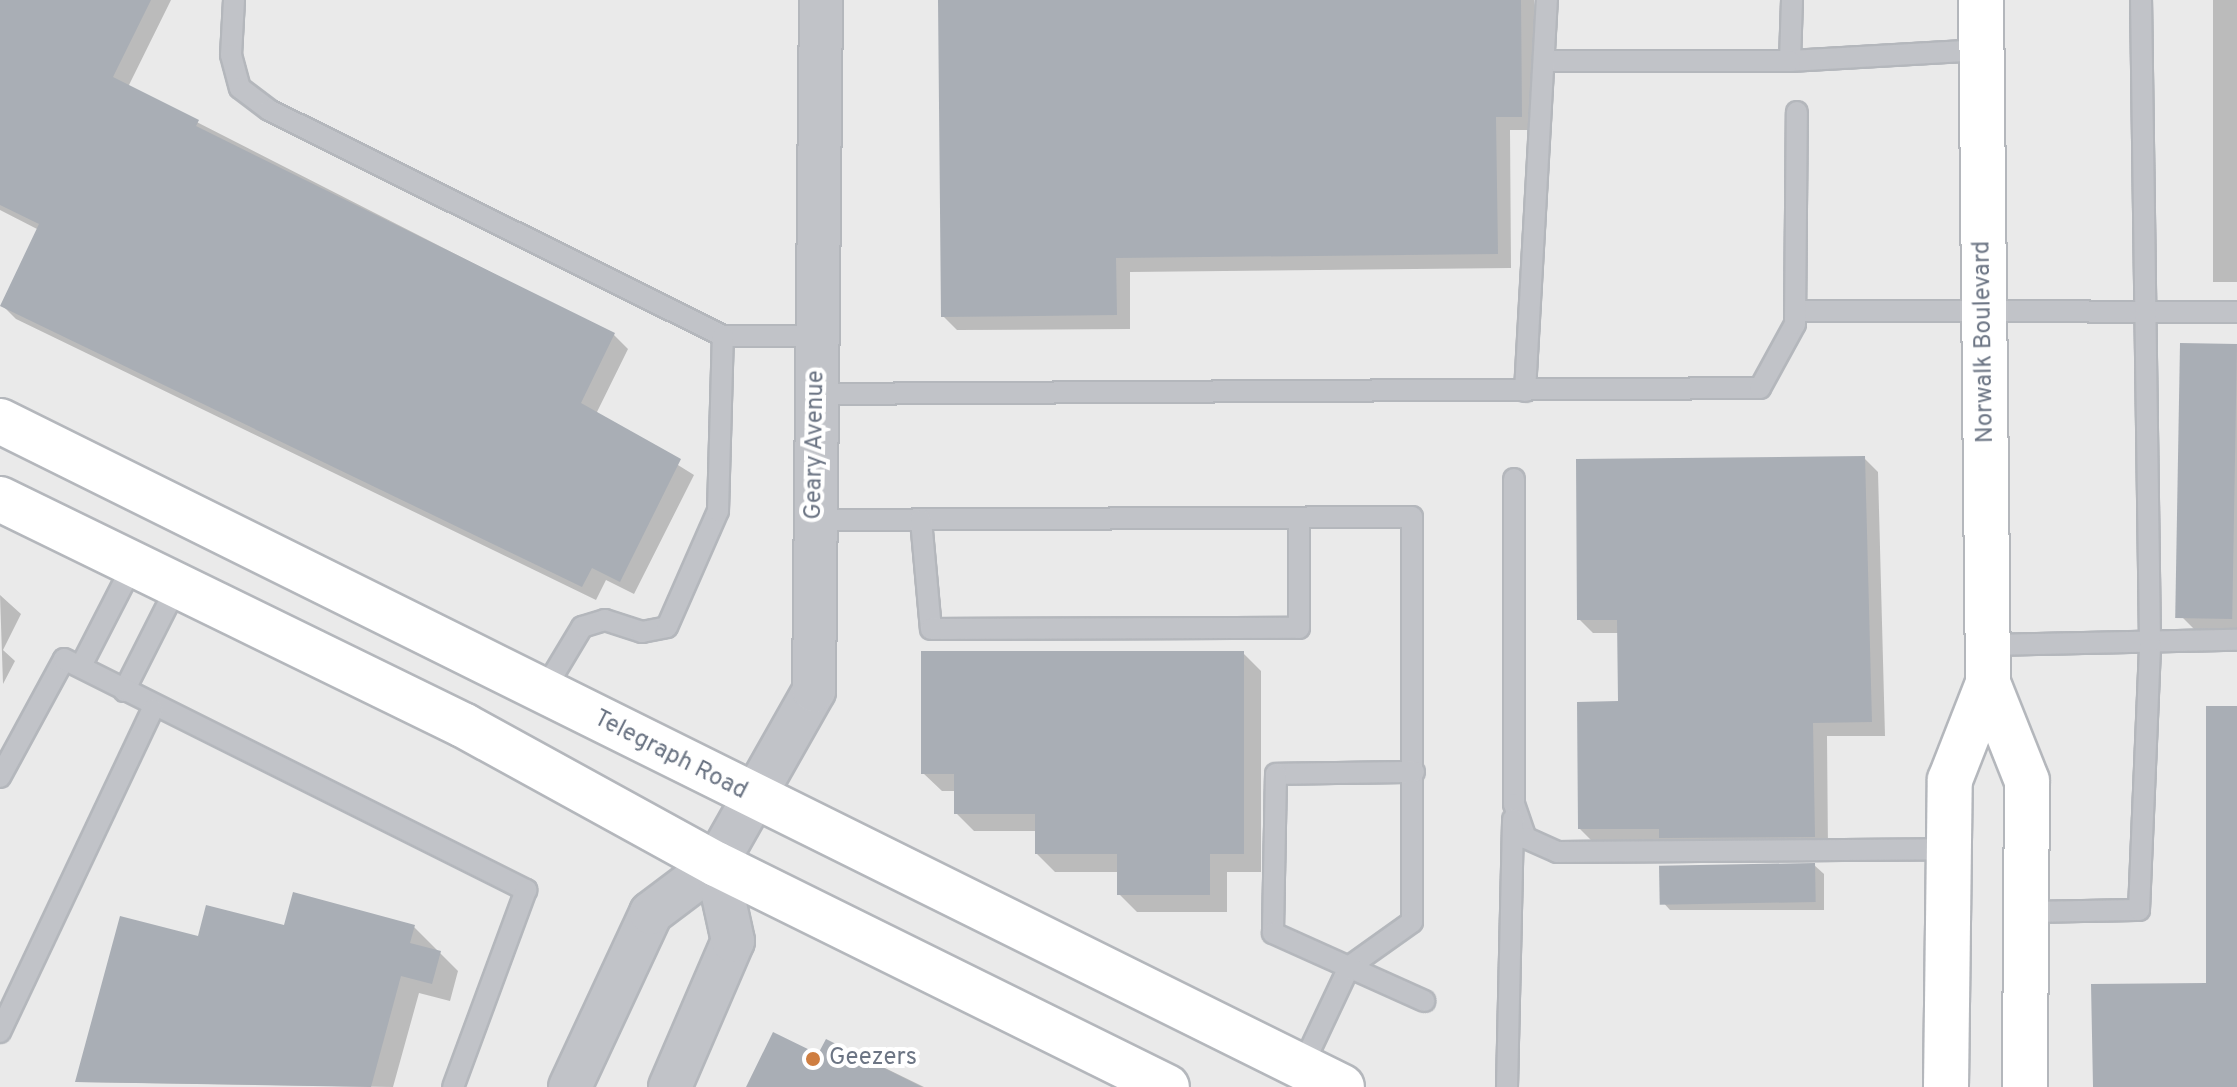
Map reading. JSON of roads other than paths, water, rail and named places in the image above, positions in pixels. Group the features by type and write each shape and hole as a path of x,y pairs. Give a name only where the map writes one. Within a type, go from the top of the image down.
{"main road":[{"name":"Norwalk Boulevard","path":"1981,0 1988,664 2027,781 2025,1087"},
{"name":"Telegraph Road","path":"0,421 753,798 1342,1087"},
{"path":"0,499 463,725 716,864 1167,1087"},
{"name":"Norwalk Boulevard","path":"1946,1087 1950,780 1988,664"}],"street":[{"name":"Geary Avenue","path":"716,864 814,691 821,0"},
{"path":"570,1087 651,913 716,864 733,941 670,1087"}],"lane":[{"path":"234,0 231,55 240,88 269,110 723,336 817,336"},
{"path":"1525,391 1547,0"},
{"path":"1790,61 1792,0"},
{"path":"2026,912 2139,910 2150,642 2141,314 2141,0"},
{"path":"1544,61 1790,61 1982,50"},
{"path":"816,394 1760,388 1796,311 1797,112"},
{"path":"1796,311 1985,316 2237,312"},
{"path":"543,692 582,627 605,620 642,632 667,627 718,511 723,336"},
{"path":"1507,1087 1514,795 1514,479"},
{"path":"815,520 1412,517 1412,922 1349,967 1302,1067"},
{"path":"921,520 931,629 1299,628 1299,519"},
{"path":"82,664 134,563"},
{"path":"124,691 177,586"},
{"path":"1988,664 2150,642 2237,640"},
{"path":"0,777 64,659 82,664 153,709 526,890 453,1087"},
{"path":"0,1032 153,709"},
{"path":"1414,772 1276,774 1273,933 1424,1001"},
{"path":"1514,795 1526,838 1557,852 1950,849"}],"place":[{"name":"Geezers","path":"813,1059"}]}
